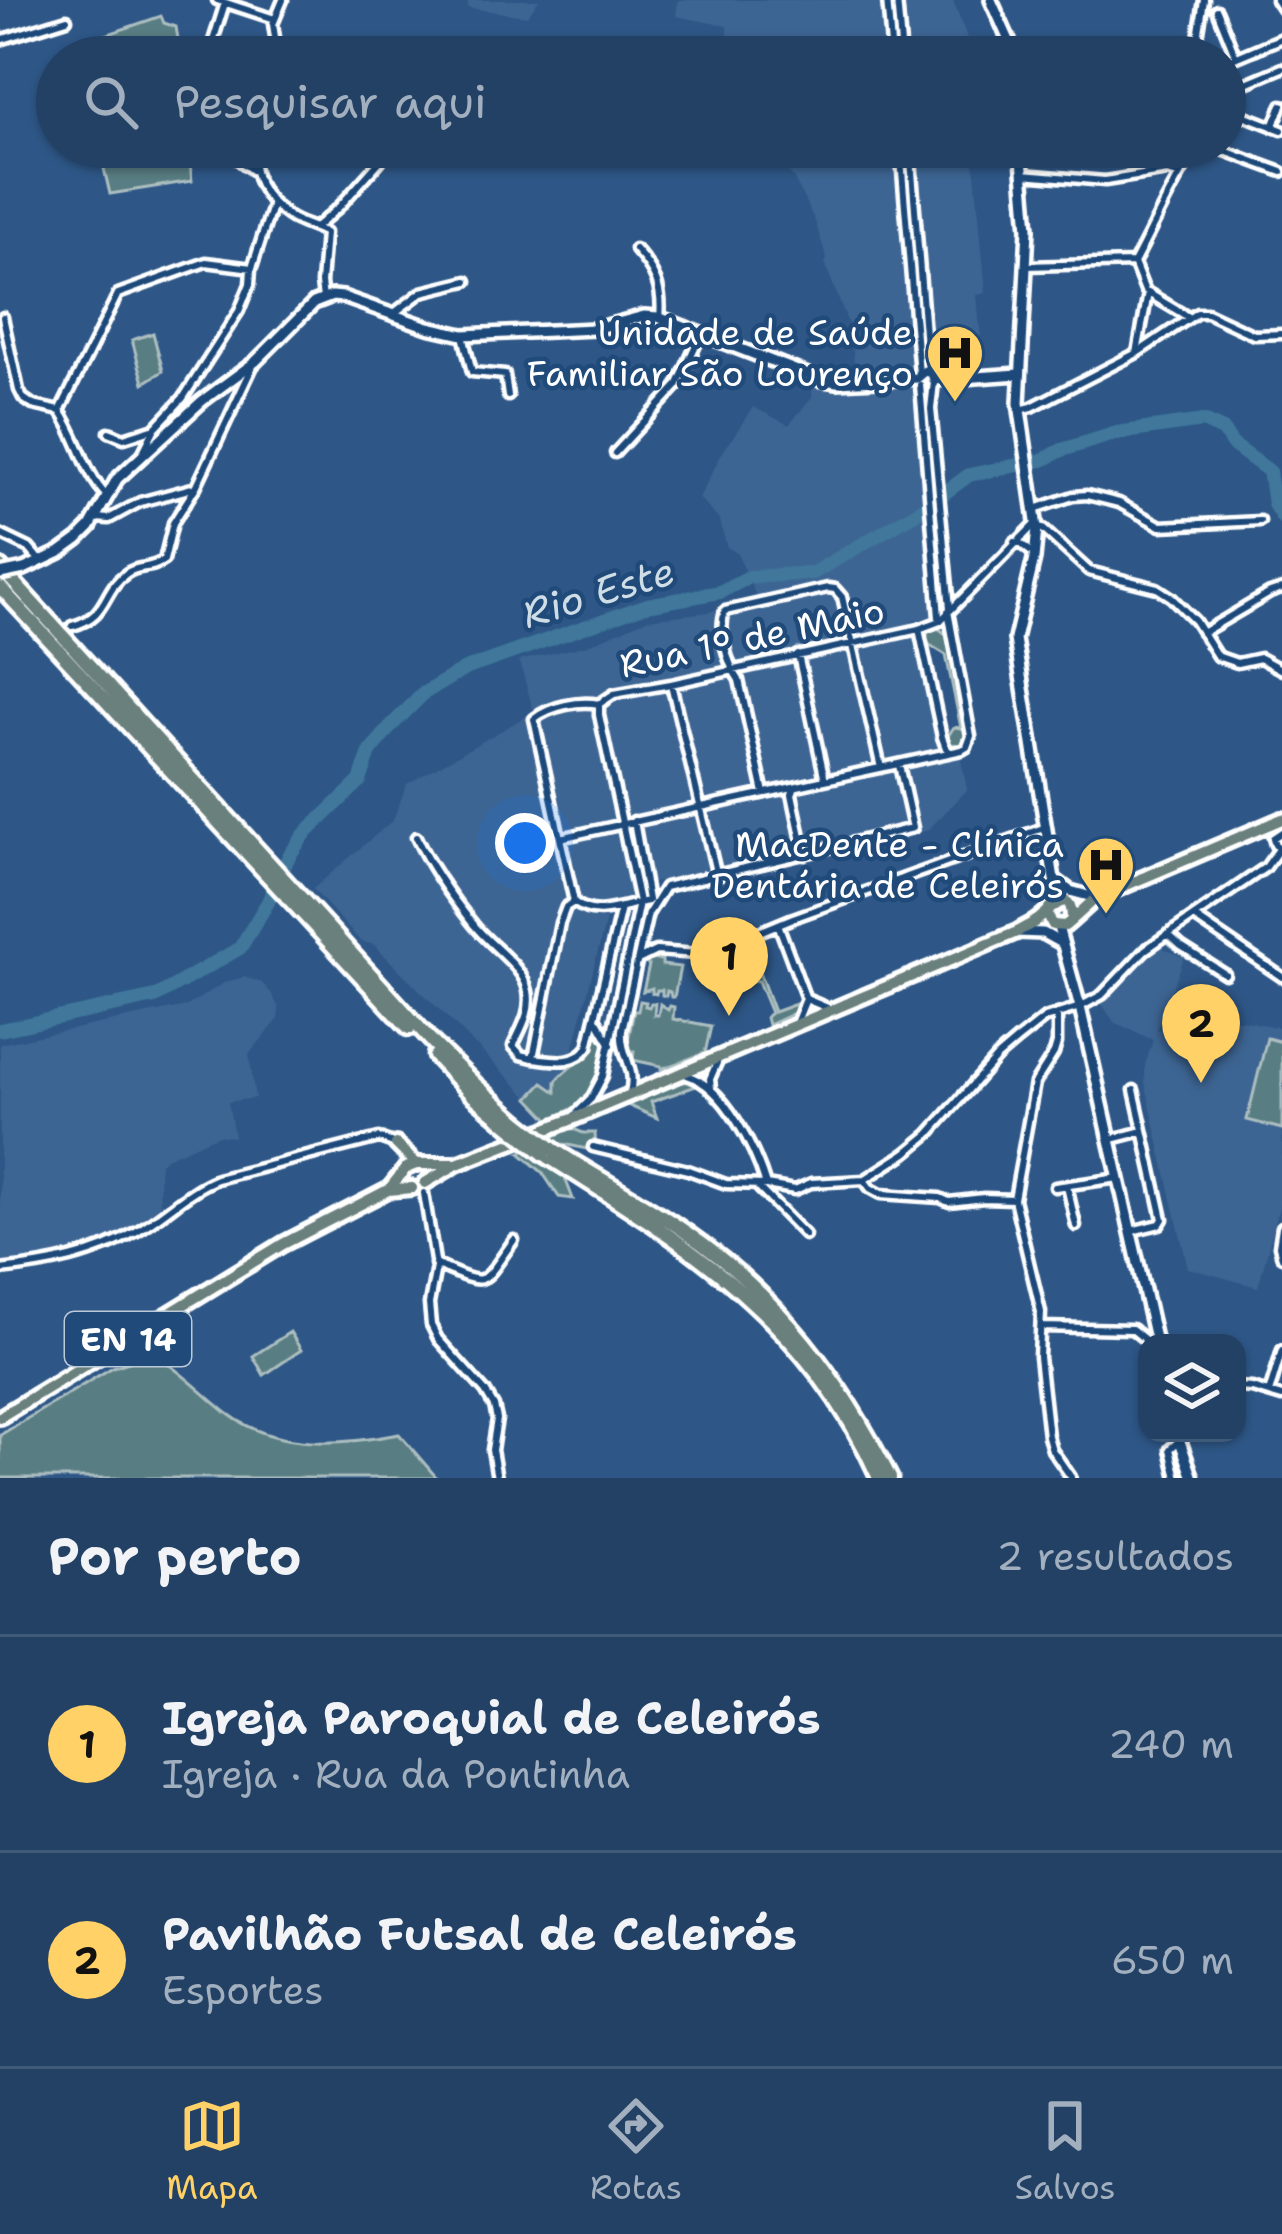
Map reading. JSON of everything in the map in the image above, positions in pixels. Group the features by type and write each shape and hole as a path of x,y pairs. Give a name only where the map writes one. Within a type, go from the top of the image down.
{"highway":[{"path":"0,570 246,846"},
{"path":"0,587 357,966 513,1123 680,1241 770,1316 825,1383 879,1478"},
{"path":"549,1152 686,1232 778,1310 842,1391 890,1478"},
{"path":"825,1383 869,1478"}],"main road":[{"name":"EN 14","path":"388,1190 421,1187 457,1164 1017,932 1057,905 1096,898 1280,827"},
{"name":"EN 14","path":"1017,932 1064,924 1096,898"},
{"path":"1057,905 1072,911 1064,924 1049,920 1057,905"},
{"path":"395,1144 411,1168 426,1173 421,1187 404,1181 411,1168"},
{"name":"EN 14","path":"0,1417 284,1244 388,1190 411,1168 457,1164"}],"street":[{"path":"275,36 273,24 283,0"},
{"path":"887,0 890,36"},
{"path":"897,0 900,36"},
{"path":"991,0 1007,36"},
{"path":"1198,36 1204,0"},
{"path":"1276,0 1281,11"},
{"path":"213,36 221,2 275,20"},
{"path":"1216,10 1227,36"},
{"path":"0,40 67,19"},
{"path":"1246,53 1282,38"},
{"path":"1246,83 1282,68"},
{"path":"1246,116 1278,129 1282,105"},
{"path":"1246,159 1282,172"},
{"path":"250,168 288,216 326,236 323,298"},
{"path":"255,168 255,172"},
{"path":"315,228 374,168"},
{"path":"643,901 588,911 574,902 560,838 951,752 967,747 971,736 949,610 902,168"},
{"path":"911,168 928,489 940,621"},
{"path":"1023,168 1028,229 1020,410 1037,526 1015,639 1057,905"},
{"path":"1134,263 1183,168"},
{"path":"1023,174 1105,182 1167,171 1179,174"},
{"path":"60,411 118,295 206,262 255,266 273,202"},
{"path":"635,249 657,278 660,318"},
{"path":"1026,266 1134,263"},
{"path":"1134,263 1148,293 1137,353"},
{"path":"137,462 155,428 183,398 239,310 251,268"},
{"path":"393,314 422,292 467,281"},
{"path":"1148,293 1188,317"},
{"path":"0,570 24,569 78,539 118,479 323,298 343,297 428,327 463,334 595,329 644,316 660,318 818,379 837,382 1019,374"},
{"path":"1020,410 1137,353 1197,313 1207,313 1254,335 1282,334"},
{"path":"3,317 23,398 60,411 90,475 107,496"},
{"path":"463,334 472,372 506,375 508,396"},
{"path":"615,453 677,386 700,334"},
{"path":"72,626 94,618 129,572 162,562 173,523 196,487 255,362"},
{"path":"109,432 124,437 155,428"},
{"path":"96,518 110,519 140,502 196,487"},
{"path":"1035,509 1087,495 1119,503 1161,526 1260,521"},
{"path":"940,621 1014,542 1037,526"},
{"path":"1037,526 1090,571 1172,596 1217,656 1238,663 1260,658 1282,670"},
{"path":"0,534 29,548 41,562"},
{"path":"1014,542 1035,555"},
{"path":"764,793 740,680 732,670 721,626 725,611 828,587 842,597 881,768"},
{"path":"1202,633 1282,589"},
{"name":"Rua 1º de Maio","path":"560,838 534,719 545,712 586,701 599,704 614,694 940,621"},
{"path":"919,628 942,737 951,752"},
{"path":"798,656 825,780"},
{"path":"671,684 717,876"},
{"path":"599,704 623,824 648,914"},
{"path":"629,1095 633,1079 621,1048 622,1030 648,914 665,887 914,828 898,765"},
{"path":"794,787 805,855"},
{"path":"570,1120 597,1091 643,901 634,821"},
{"path":"630,948 641,955 656,951 697,955 1046,827"},
{"path":"593,1147 726,1184 795,1190 811,1183 863,1180 928,1134 998,1057 1045,1018 1102,995 1145,950 1265,866 1281,848 1273,838 1280,827"},
{"path":"416,837 425,857 476,927 526,982 527,1015 513,1046 521,1055 563,1061 584,1054 621,908"},
{"path":"1054,880 1070,891 1096,898"},
{"path":"533,1058 560,923 566,907 574,902"},
{"path":"1194,917 1282,977"},
{"path":"778,924 806,999 832,1010"},
{"path":"1064,924 1065,946 1151,1334"},
{"path":"1017,932 1043,934 1065,946"},
{"path":"645,934 656,951"},
{"path":"1169,935 1225,974"},
{"path":"793,1026 806,999"},
{"path":"1057,1014 1057,1043 1035,1083 1014,1199 1041,1312 1039,1358 1048,1436 1070,1478 1082,1478"},
{"path":"595,1018 611,1045"},
{"path":"711,1088 719,1057"},
{"path":"682,1073 711,1088 748,1138 757,1156 761,1185 805,1235"},
{"path":"1131,1231 1160,1224 1163,1219 1134,1090"},
{"path":"1110,1139 1143,1131"},
{"path":"0,1270 38,1266 114,1244 199,1186 217,1179 379,1138 395,1144"},
{"path":"1055,1187 1119,1178"},
{"path":"863,1180 881,1194 950,1202 1014,1199"},
{"path":"1067,1186 1076,1226"},
{"path":"421,1187 436,1264 429,1304 431,1325 494,1406 492,1450 497,1478"},
{"path":"1282,1227 1282,1257"},
{"path":"436,1264 479,1281 489,1275 514,1240"},
{"path":"1042,1327 1132,1329 1140,1334"},
{"path":"1269,1393 1282,1350"},
{"path":"1246,1389 1282,1396"},
{"path":"1175,1442 1170,1449 1177,1478"},
{"path":"1180,1442 1193,1478"}],"shaded area":[{"path":"468,0 539,0 527,16 468,8"},
{"path":"678,0 953,0 966,36 728,36 727,26 676,16"},
{"path":"786,168 975,168 986,293 977,295 983,367 912,370 933,616 912,621 942,759 960,755 967,790 928,830 915,834 911,822 772,859 634,886 635,899 609,907 569,1066 556,1081 555,1093 543,1083 529,1098 373,944 361,942 313,889 393,820 407,784 534,712 519,661 588,645 647,619 709,612 757,598 737,553 727,547 719,520 699,498 753,407 789,425 812,397 812,374 855,375 851,331 825,264 815,221"},
{"path":"1159,946 1184,958 1157,1029 1195,1038 1203,1013 1282,1028 1282,1195 1258,1287 1188,1268 1145,1082 1153,1040 1114,1022 1100,1001 1144,954"},
{"path":"244,977 262,983 279,1008 278,1020 249,1054 255,1098 228,1102 234,1137 218,1135 160,1163 160,1212 119,1235 61,1257 0,1265 0,1044 187,1006 224,983"}],"green space":[{"path":"161,16 164,23 176,27 178,36 103,36"},
{"path":"104,168 190,168 192,181 110,194"},
{"path":"153,333 163,371 144,383 132,340"},
{"path":"938,628 946,634 967,734 962,745 946,739 954,727 961,728 946,655 925,642 928,632"},
{"path":"751,950 774,1012 796,1004 796,1012 768,1025 766,1017 771,1013 758,981 734,977 737,956"},
{"path":"651,959 680,967 674,997 667,991 662,995 662,990 652,993 652,988 643,991 649,965 645,963"},
{"path":"640,1001 649,1007 655,1003 654,1015 660,1004 668,1010 674,1007 673,1019 711,1026 705,1053 661,1069 633,1060 634,1051 626,1050"},
{"path":"598,1031 607,1044 592,1092 576,1107 549,1119 529,1098 543,1083 556,1092 556,1081 585,1055"},
{"path":"1267,1038 1282,1042 1282,1129 1247,1120"},
{"path":"683,1081 699,1085 651,1102 657,1118 627,1105"},
{"path":"571,1128 595,1133 596,1151 564,1144 537,1157 565,1178 573,1199 559,1197 542,1172 520,1153"},
{"path":"290,1332 301,1350 264,1375 253,1356"},
{"path":"154,1354 246,1425 310,1442 399,1434 437,1478 0,1478 0,1435 113,1367"}],"waterway":[{"name":"Rio Este","path":"0,1030 155,997 240,948 289,856 360,781 370,752 424,693 465,669 647,605 720,592 749,577 813,573 924,508 969,475 1043,460 1117,433 1203,421 1223,430 1232,444 1269,471 1274,504 1282,517"}],"place":[{"name":"Unidade de Saúde Familiar São Lourenço","path":"955,404"},
{"name":"MacDente - Clínica Dentária de Celeirós","path":"1106,916"},
{"name":"Igreja Paroquial de Celeirós","path":"729,1016"},
{"name":"Pavilhão Futsal de Celeirós","path":"1201,1083"}]}
